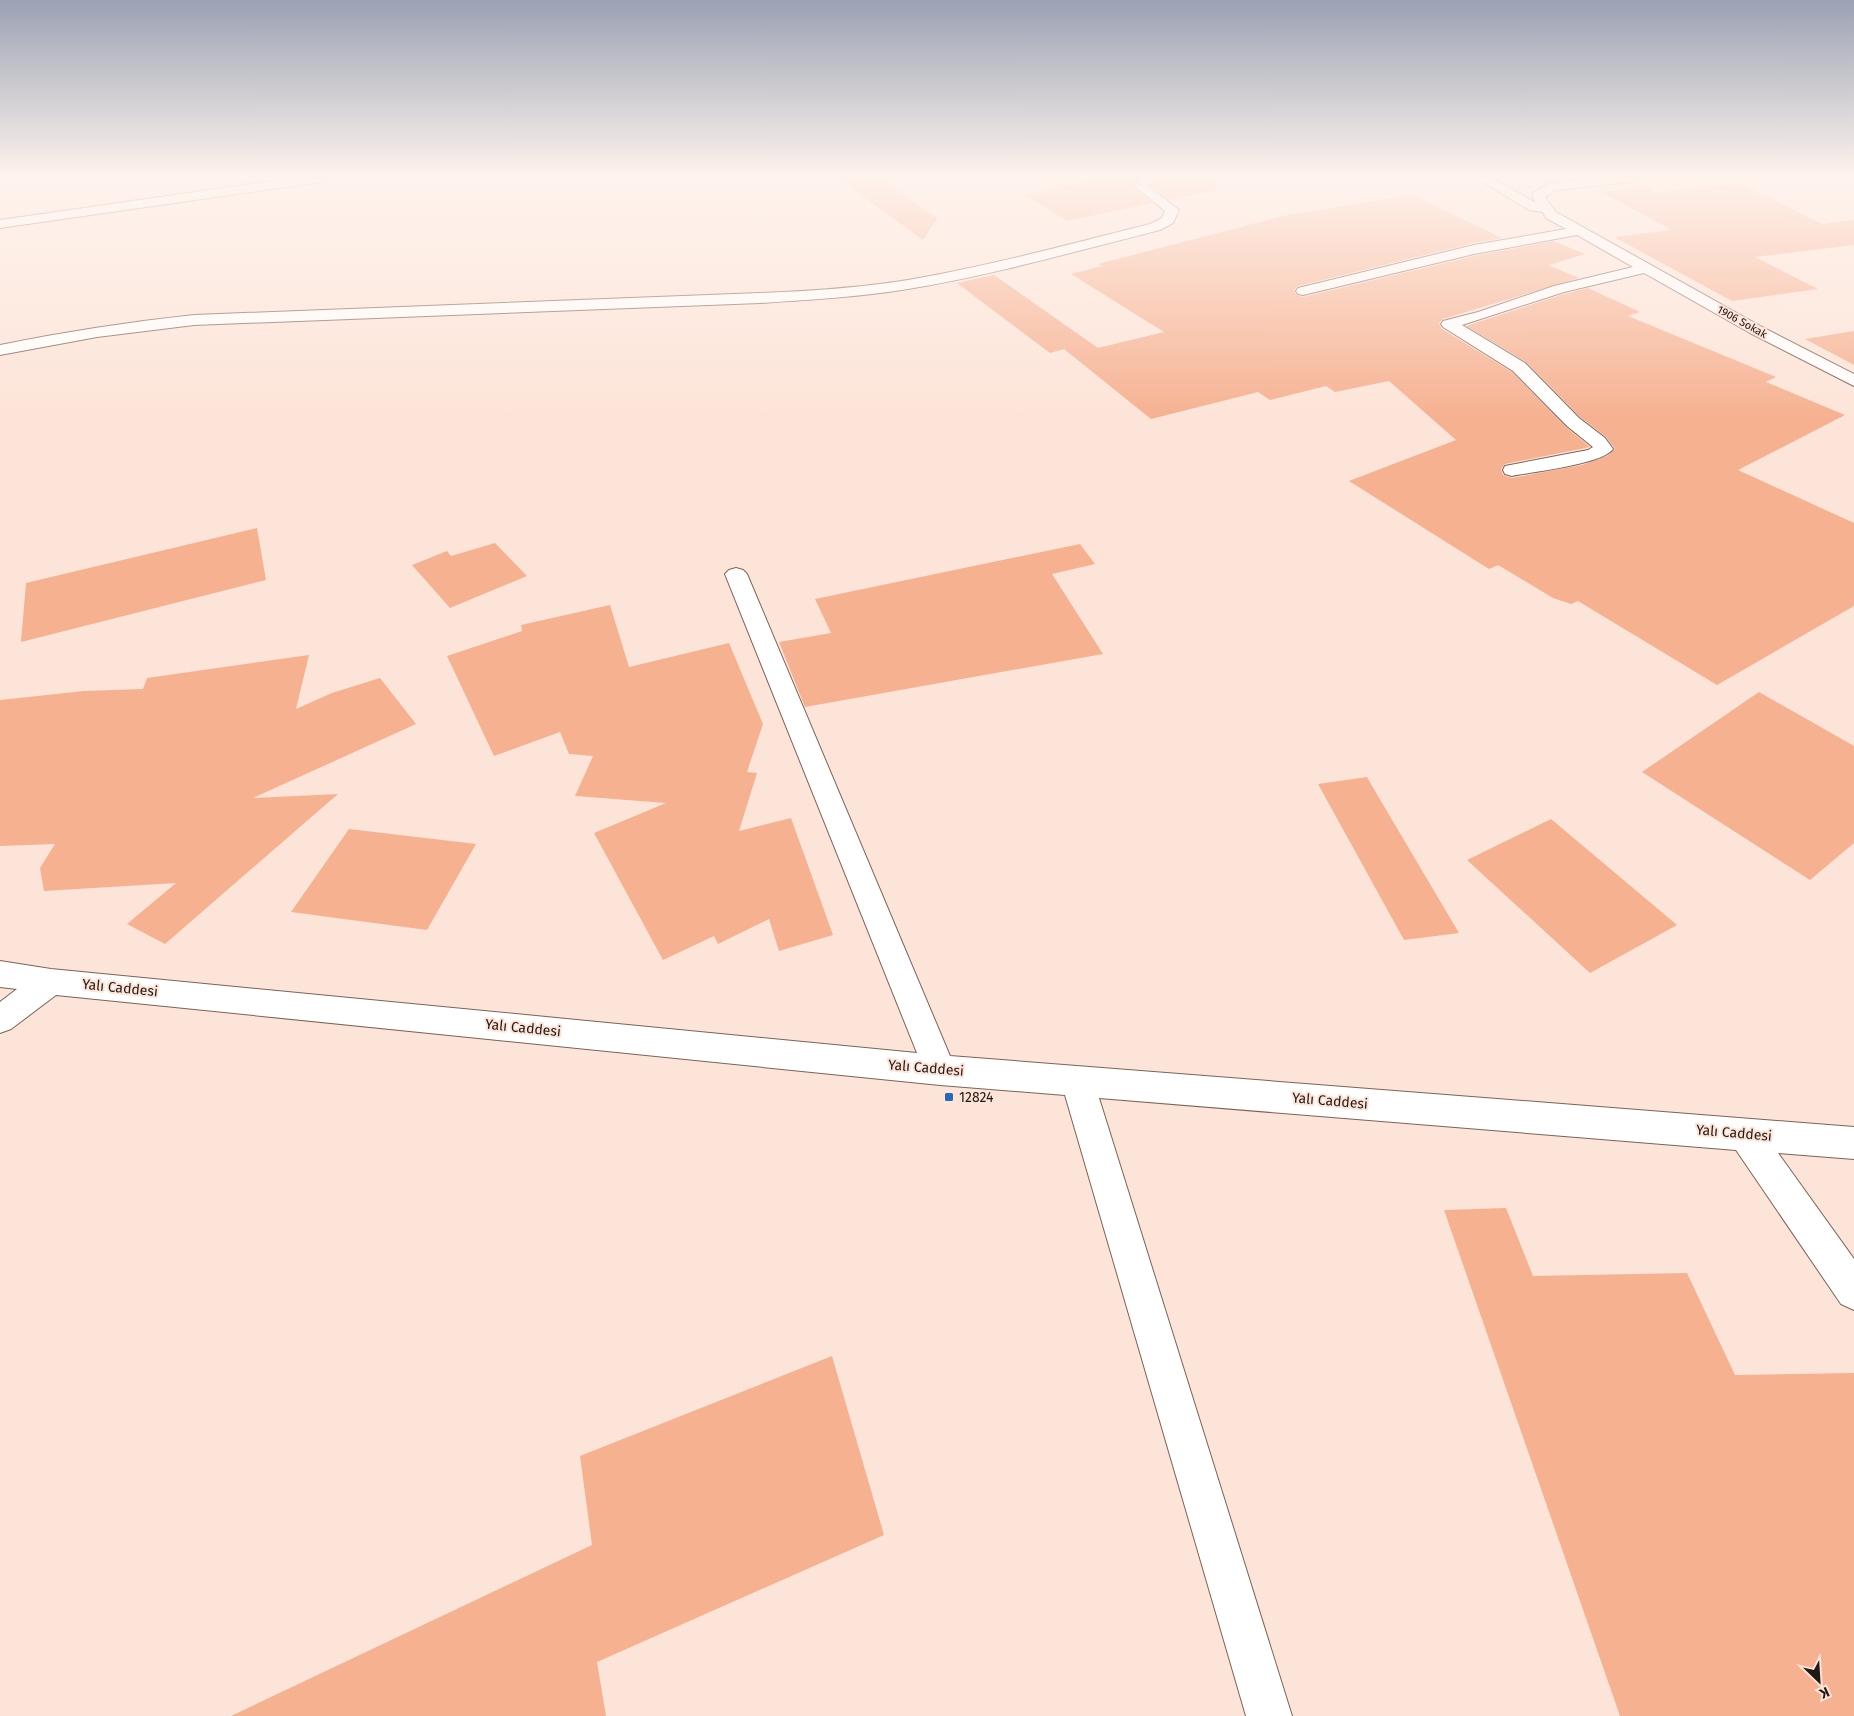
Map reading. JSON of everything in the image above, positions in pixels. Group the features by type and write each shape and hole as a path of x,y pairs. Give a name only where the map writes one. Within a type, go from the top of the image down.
{"street":[{"path":"0,350 73,334 129,326 194,320 760,298 845,292 909,284 1030,258"},
{"path":"1302,291 1434,258"},
{"name":"1906 Sokak","path":"1628,258 1854,381"},
{"path":"1512,470 1593,455 1604,450 1599,442 1573,422 1518,367 1449,324 1483,315 1559,289 1646,268"},
{"path":"736,574 940,1070"},
{"name":"Yalı Caddesi","path":"0,974 51,982 940,1070 1854,1143"},
{"path":"0,1019 51,982"},
{"path":"1077,1080 1269,1716"},
{"path":"1745,1134 1854,1291"}],"building":[{"path":"1121,258 1412,258 1298,286 1294,290 1296,295 1303,297 1465,258 1571,258 1548,265 1579,278 1443,319 1439,323 1442,329 1512,372 1566,427 1590,447 1505,464 1501,469 1503,475 1512,478 1582,465 1607,456 1615,449 1606,437 1580,417 1526,362 1466,326 1588,288 1640,312 1628,316 1776,377 1766,382 1845,415 1738,470 1854,523 1854,606 1717,685 1578,601 1571,604 1553,598 1498,565 1489,569 1349,481 1456,440 1389,381 1335,392 1326,386 1270,400 1258,392 1151,419 1064,349 1050,353 957,283 994,275 1098,348 1164,332 1071,274 1102,266 1098,264"},
{"path":"1653,258 1757,258 1818,289 1732,301"},
{"path":"1854,331 1854,365 1805,339"},
{"path":"257,528 266,580 21,642 26,583"},
{"path":"495,543 527,576 450,608 412,565 447,551 451,556"},
{"path":"1080,544 1095,564 1052,574 1103,654 805,707 779,642 831,633 815,599"},
{"path":"610,605 629,667 729,643 763,724 747,772 757,773 739,831 791,818 833,935 779,951 769,919 718,944 714,936 663,960 594,833 666,803 575,796 593,756 569,754 560,732 494,756 447,656 522,631 521,625"},
{"path":"309,655 296,709 332,693 380,678 416,724 253,798 338,794 165,944 127,924 176,883 44,891 40,868 55,844 0,846 0,700 84,691 143,689 147,678"},
{"path":"1759,692 1854,746 1854,843 1810,880 1642,772"},
{"path":"1367,777 1459,933 1404,940 1318,784"},
{"path":"1551,819 1677,925 1590,973 1467,860"},
{"path":"349,829 476,844 427,930 291,912"},
{"path":"1506,1208 1533,1276 1687,1273 1735,1375 1854,1373 1854,1716 1620,1716 1444,1210"},
{"path":"832,1356 884,1535 597,1662 606,1716 231,1716 592,1545 580,1456"}],"place":[{"name":"12824","path":"949,1097"}]}
